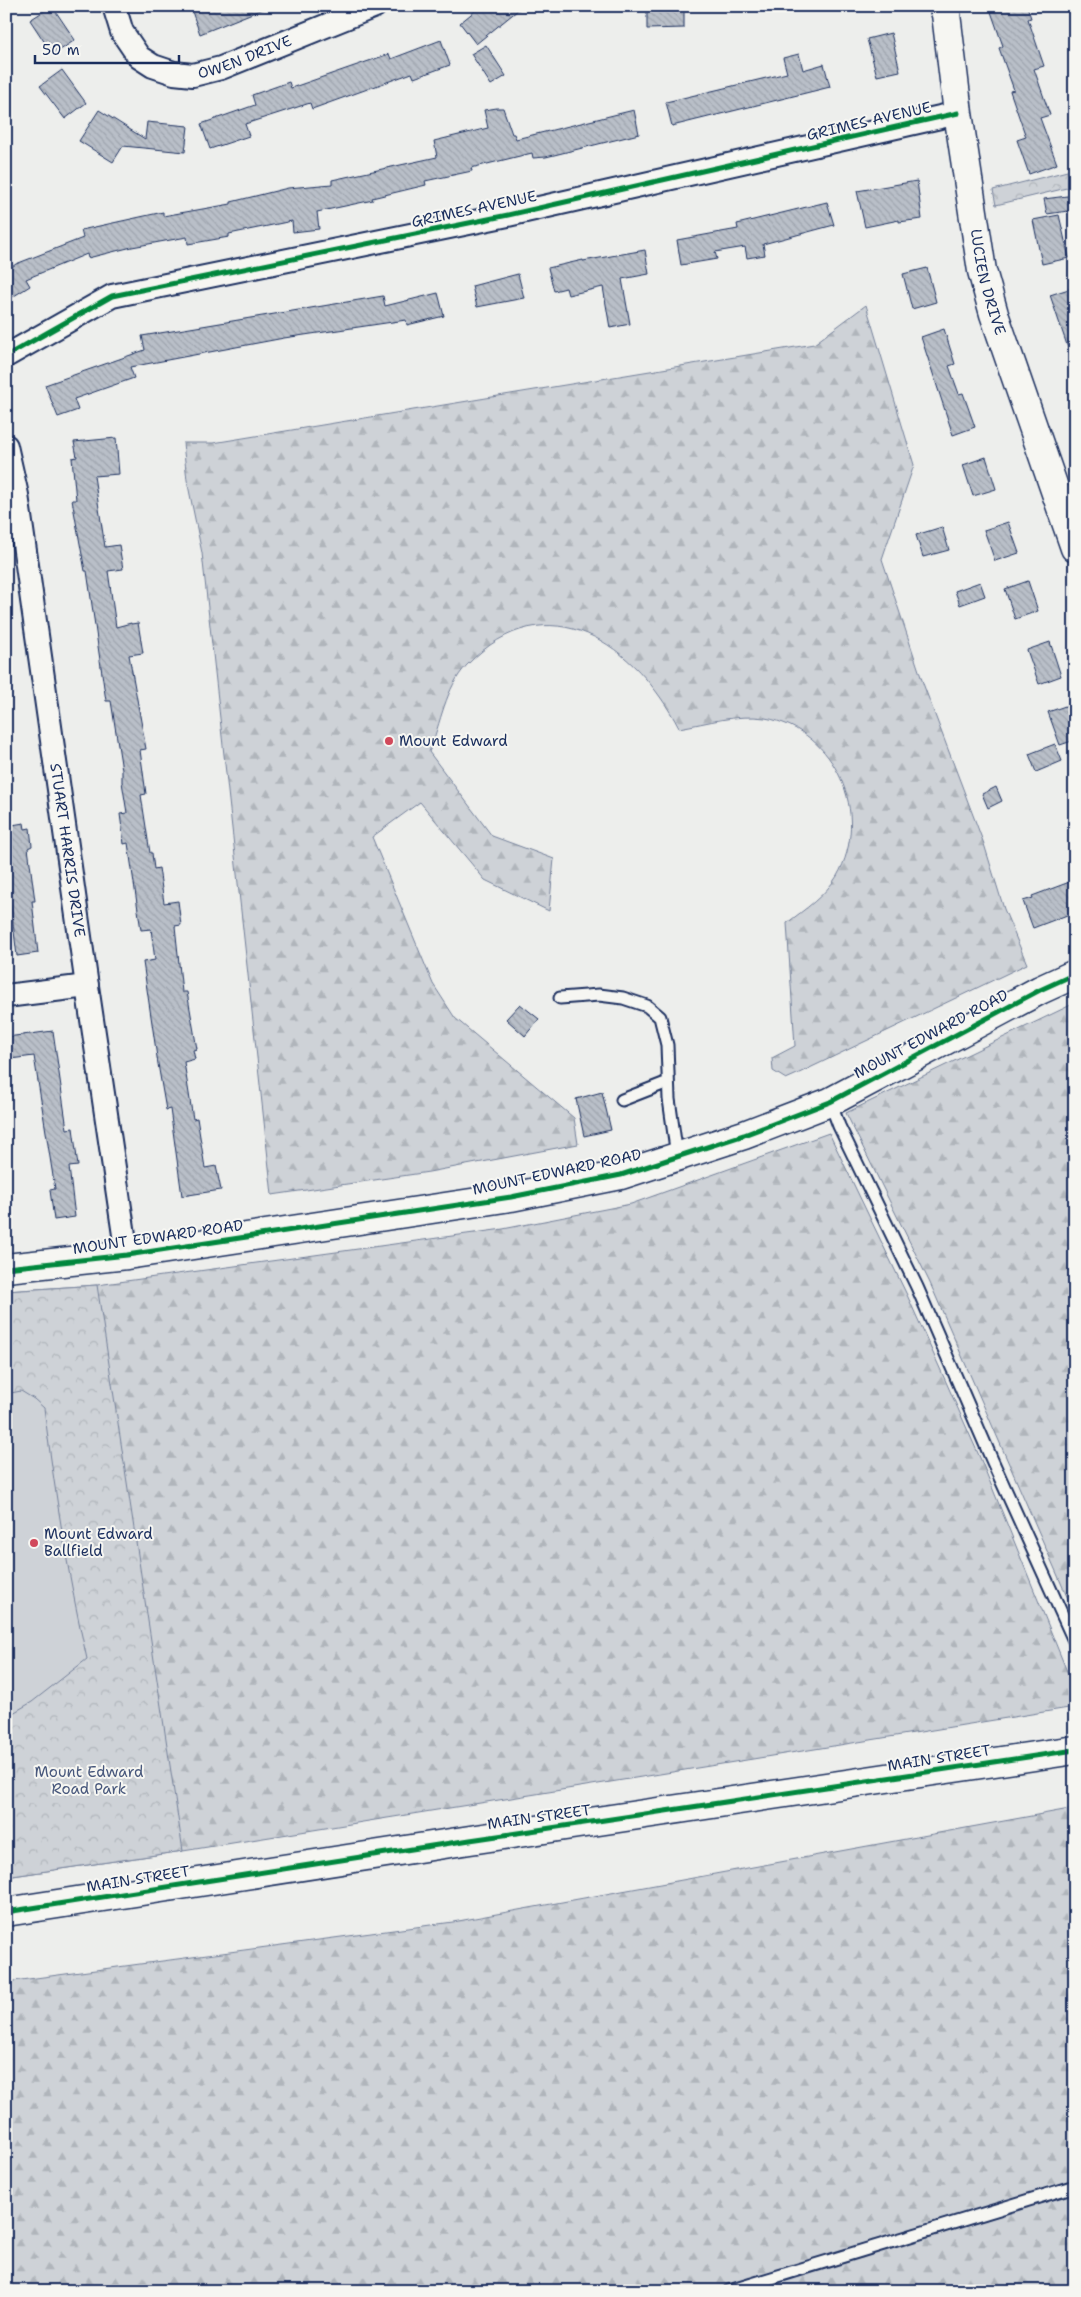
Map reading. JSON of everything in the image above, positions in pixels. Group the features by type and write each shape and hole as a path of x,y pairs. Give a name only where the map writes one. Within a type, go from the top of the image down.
{"street":[{"name":"OWEN DRIVE","path":"114,6 122,32 139,57 153,66 167,71 193,76 221,68 375,6"},
{"name":"LUCIEN DRIVE","path":"943,6 946,14 958,113 982,271 994,314 1075,548"},
{"name":"GRIMES AVENUE","path":"6,356 112,296 508,216 958,113"},
{"name":"STUART HARRIS DRIVE","path":"6,446 17,495 15,555 87,986 127,1255"},
{"name":"MOUNT EDWARD ROAD","path":"6,1268 127,1255 511,1197 621,1175 744,1135 830,1102 1040,990 1075,974"},
{"path":"6,996 87,986"},
{"name":"MAIN STREET","path":"6,1912 470,1840 1075,1750"}],"lane":[{"path":"560,998 599,995 623,998 647,1006 660,1018 667,1045 668,1082 677,1158"},
{"path":"622,1100 668,1082"},
{"path":"830,1102 839,1126 917,1287 992,1460 1075,1643"},
{"path":"729,2291 1075,2186"}],"green space":[{"path":"1075,169 1075,186 996,205 993,190"},
{"path":"866,305 914,465 882,559 924,686 984,844 1004,909 1027,964 786,1079 773,1071 772,1058 795,1046 787,923 827,890 837,876 847,852 850,827 848,802 841,779 828,757 811,739 790,726 765,718 743,717 679,728 661,698 639,671 614,649 587,634 558,626 528,628 498,640 467,665 453,684 448,695 429,752 492,836 554,859 549,911 485,880 420,802 372,837 433,984 455,1018 574,1118 578,1144 429,1172 272,1195 202,553 187,480 183,443 213,443 814,344"},
{"path":"1075,1003 1075,1615 930,1283 846,1113"},
{"path":"829,1133 907,1295 981,1460 1075,1691 1075,1707 183,1851 6,1877 6,1291 97,1285 503,1229 631,1204"},
{"name":"Mount Edward Road Park","path":"97,1285 183,1851 6,1877 6,1291"},
{"name":"Mount Edward Ballfield","path":"21,1391 44,1408 62,1534 87,1659 32,1702 6,1717 6,1394"},
{"path":"1075,1808 1075,2291 6,2291 6,1982 453,1922"}],"building":[{"path":"52,6 75,40 53,55 30,20"},
{"path":"190,6 264,6 265,8 200,34"},
{"path":"481,6 523,6 476,44 460,23"},
{"path":"647,6 684,6 684,28 647,29"},
{"path":"989,6 1027,6 1031,18 1028,19 1044,66 1034,69 1050,115 1040,118 1057,164 1029,174 1017,140 1026,137 1010,91 1014,90 999,48 1003,46"},
{"path":"891,33 900,71 877,76 867,39"},
{"path":"441,40 450,65 414,78 412,73 312,109 310,103 245,124 249,136 210,149 201,124 255,105 252,95 289,82 291,88 389,54 391,59"},
{"path":"486,45 506,76 491,85 471,54"},
{"path":"799,54 803,70 824,64 830,87 672,126 666,102 787,73 783,58"},
{"path":"62,70 86,103 65,119 40,86"},
{"path":"503,108 512,134 514,134 516,139 634,110 639,134 546,157 533,158 532,153 471,168 472,171 425,181 426,185 372,198 373,200 317,212 319,229 293,232 292,221 229,234 229,237 188,244 187,237 132,247 88,258 87,254 26,279 30,286 6,301 6,271 16,264 83,238 81,230 163,212 163,216 231,204 231,202 288,188 332,184 332,180 437,157 434,141 488,128 484,110"},
{"path":"99,110 145,139 147,122 188,126 185,152 123,146 113,162 79,141"},
{"path":"917,181 922,219 899,222 899,220 865,227 857,191"},
{"path":"1075,195 1075,210 1047,214 1044,199"},
{"path":"827,202 834,225 763,244 765,255 747,258 745,247 715,252 717,259 681,265 677,240 738,229 737,224"},
{"path":"1059,215 1069,258 1042,264 1033,220"},
{"path":"645,250 649,274 622,279 630,324 610,328 603,287 568,295 566,288 554,291 548,268"},
{"path":"927,268 936,302 912,309 903,274"},
{"path":"518,274 524,298 477,307 472,286"},
{"path":"1075,287 1075,359 1072,360 1050,295"},
{"path":"438,293 444,316 407,325 406,320 284,338 130,367 134,378 74,399 78,410 58,417 45,385 145,350 142,336 383,296 385,306"},
{"path":"944,329 955,364 949,366 959,394 963,393 975,427 953,435 921,337"},
{"path":"116,438 119,474 94,476 105,547 119,545 123,569 108,571 116,627 138,623 143,653 129,655 146,749 140,750 146,794 141,795 150,853 152,853 154,869 159,868 164,903 178,901 181,925 175,926 182,992 187,992 197,1049 193,1050 195,1059 184,1062 193,1119 197,1118 205,1168 216,1166 221,1190 182,1196 170,1109 166,1110 143,962 155,960 151,929 141,930 128,843 124,844 120,814 127,813 122,770 111,701 106,701 87,571 85,571 72,500 76,500 72,458 77,457 74,442"},
{"path":"986,457 996,489 973,496 963,465"},
{"path":"1008,522 1019,553 995,561 984,530"},
{"path":"942,527 949,550 923,557 916,535"},
{"path":"1028,581 1038,611 1015,619 1005,589"},
{"path":"980,582 985,596 960,605 955,591"},
{"path":"1050,642 1061,676 1039,684 1027,650"},
{"path":"1071,704 1075,715 1075,740 1060,745 1048,712"},
{"path":"1055,744 1062,761 1036,772 1029,754"},
{"path":"996,787 1002,801 988,808 982,794"},
{"path":"24,823 25,829 30,828 32,846 28,848 35,901 32,901 38,953 17,956 6,866 6,826"},
{"path":"1075,880 1075,912 1033,928 1023,901"},
{"path":"520,1004 539,1019 525,1036 506,1019"},
{"path":"53,1031 67,1129 73,1128 78,1166 69,1167 75,1217 54,1220 50,1190 55,1189 34,1056 10,1059 7,1037"},
{"path":"602,1092 611,1130 584,1136 576,1099"}],"cycle path":[{"path":"6,356 112,296 508,215 958,113"},
{"path":"6,1268 127,1255 511,1197 621,1175 744,1135 830,1102 1040,990 1075,974"},
{"path":"6,1912 470,1840 1075,1750"}],"place":[{"name":"Mount Edward","path":"389,741"},
{"name":"Mount Edward Ballfield","path":"34,1543"}]}
